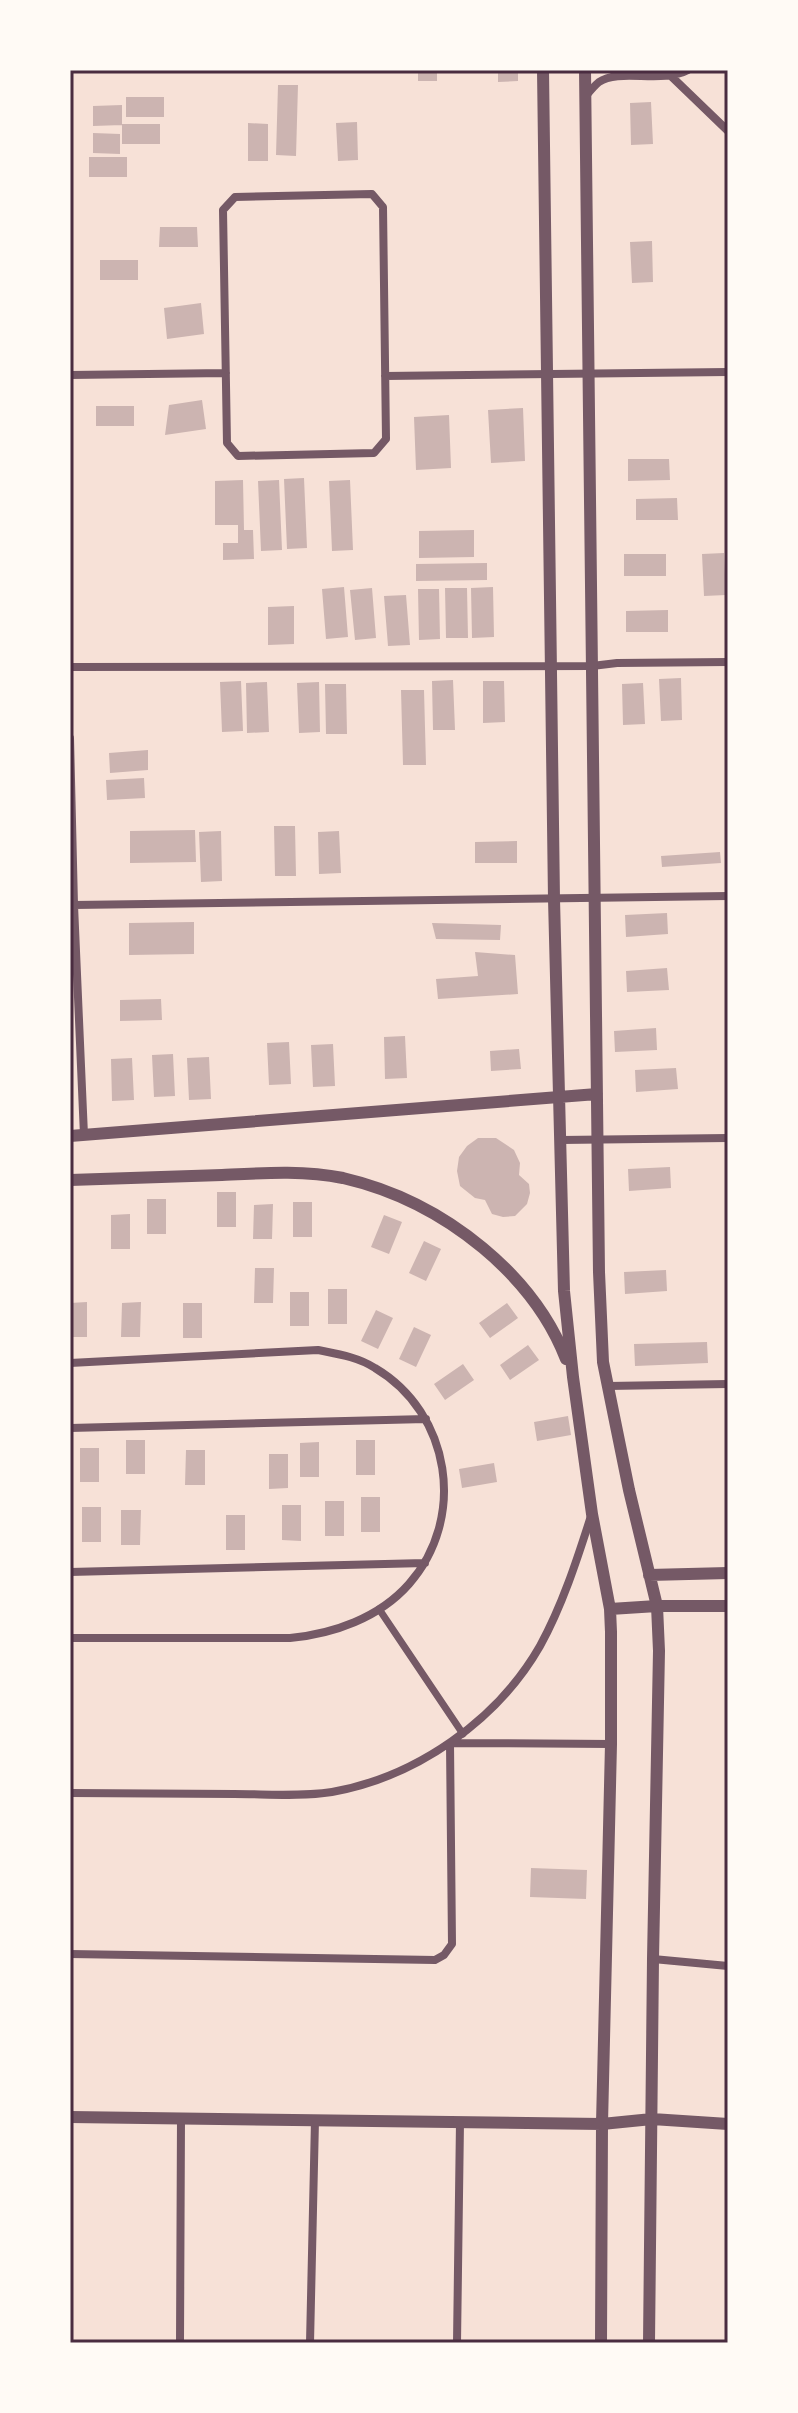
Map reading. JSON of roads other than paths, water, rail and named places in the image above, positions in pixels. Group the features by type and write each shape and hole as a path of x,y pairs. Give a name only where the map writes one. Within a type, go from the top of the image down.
{"street":[{"path":"543,70 554,899 564,1291 592,1514 610,1609 611,1744 602,2124 601,2343"},
{"path":"585,70 600,1302 603,1362 657,1606 659,1651 649,2343"},
{"path":"585,97 600,81 611,77 672,77 688,70"},
{"path":"672,77 728,131"},
{"path":"372,194 383,207 386,439 374,453 238,456 227,443 226,373 223,210 235,197 372,194"},
{"path":"385,376 728,372"},
{"path":"70,375 226,373"},
{"path":"70,667 592,666 728,662"},
{"path":"70,738 84,1135"},
{"path":"74,905 728,896"},
{"path":"70,1136 597,1094"},
{"path":"561,1140 728,1138"},
{"path":"70,1180 273,1173 340,1177 375,1186 438,1214 500,1262 527,1292 546,1320 573,1377"},
{"path":"70,1363 318,1350 347,1355 374,1367 399,1385 419,1407 442,1458 445,1485 444,1513 437,1539 425,1563 408,1585 388,1603 336,1630 290,1638 70,1638"},
{"path":"608,1386 728,1384"},
{"path":"70,1428 426,1419"},
{"path":"70,1793 329,1792 391,1775 463,1734 523,1672 539,1647 562,1598 592,1514"},
{"path":"70,1572 425,1563"},
{"path":"649,1575 728,1573"},
{"path":"610,1609 728,1606"},
{"path":"379,1609 463,1734"},
{"path":"450,1743 611,1744"},
{"path":"70,1954 435,1960 444,1955 452,1944 450,1743"},
{"path":"653,1959 728,1966"},
{"path":"70,2117 602,2124 652,2119 728,2124"},
{"path":"180,2343 181,2118"},
{"path":"310,2343 315,2120"},
{"path":"457,2343 460,2122"}]}
